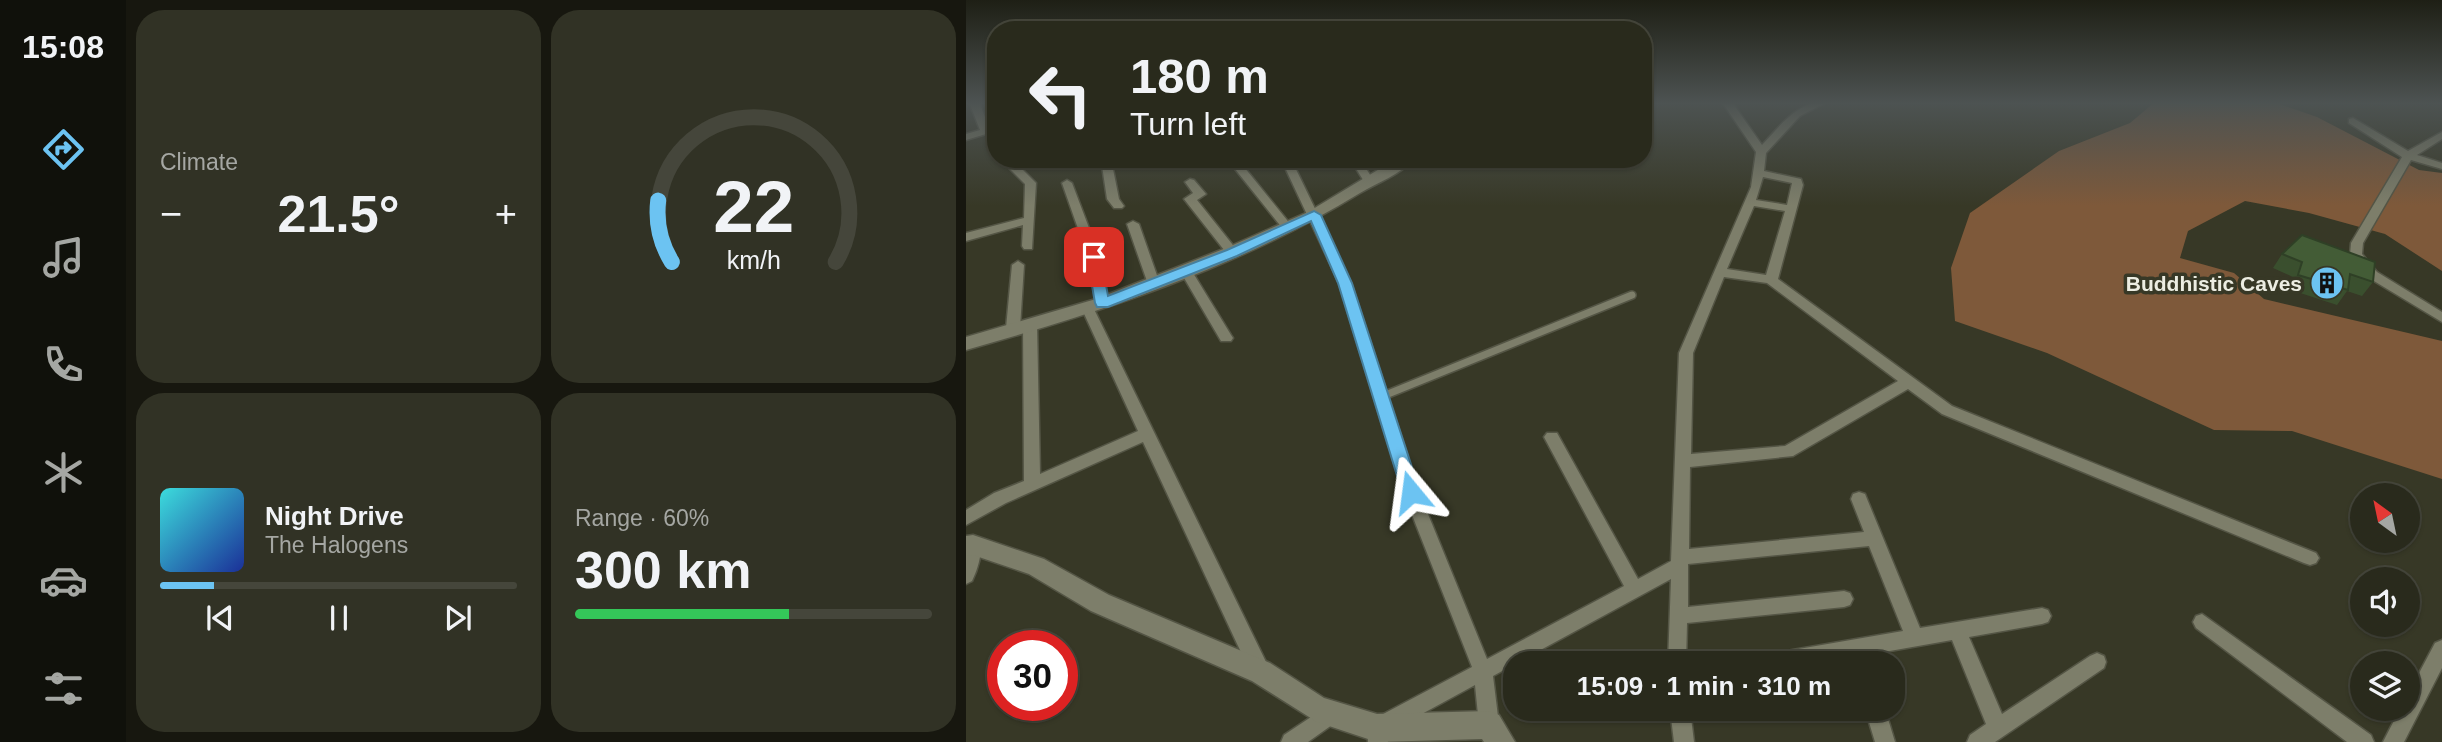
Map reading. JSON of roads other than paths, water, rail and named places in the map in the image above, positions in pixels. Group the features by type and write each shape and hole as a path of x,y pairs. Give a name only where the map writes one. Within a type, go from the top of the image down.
{"street":[{"path":"1751,137 1761,152"},
{"path":"1677,651 1686,353 1750,202 1761,152 1776,137"},
{"path":"2378,137 2408,156 2442,166"},
{"path":"2439,137 2408,156 2357,243 2356,255 2373,275 2442,318"},
{"path":"1016,168 1031,183 1028,246"},
{"path":"1108,168 1113,199 1118,206"},
{"path":"1239,168 1287,227"},
{"path":"966,576 969,546 1036,566 1100,603 1261,672 1317,709 1332,713 1378,735 1495,733 1483,672 1411,492 1383,396 1345,283 1290,168"},
{"path":"1360,168 1369,181"},
{"path":"966,344 1095,305 1232,253 1314,215 1387,168"},
{"path":"1758,173 1797,181 1770,280"},
{"path":"1190,182 1200,194 1190,199 1232,253"},
{"path":"1067,183 1094,257 1095,305 1147,434 1261,672"},
{"path":"1750,202 1791,209"},
{"path":"966,237 1030,220"},
{"path":"1133,224 1154,284"},
{"path":"1013,328 1018,265"},
{"path":"1186,271 1226,338"},
{"path":"1720,272 1770,280 1947,410 2310,558"},
{"path":"1030,324 1032,484"},
{"path":"1682,461 1787,452 1909,382"},
{"path":"966,518 1032,484 1147,434"},
{"path":"1552,437 1634,590"},
{"path":"1859,499 1915,638"},
{"path":"1378,735 1483,672 1634,590 1680,561 1875,538"},
{"path":"1678,616 1844,599"},
{"path":"1874,651 1915,638 2042,616"},
{"path":"2202,622 2364,742"},
{"path":"1957,631 1998,728"},
{"path":"2393,742 2442,649"},
{"path":"1977,742 2097,662"},
{"path":"1290,742 1332,713"},
{"path":"1681,721 1684,742"},
{"path":"1879,721 1885,742"}],"lane":[{"path":"1383,396 1632,295"}],"place":[{"name":"Buddhistic Caves","path":"2327,283"}]}
